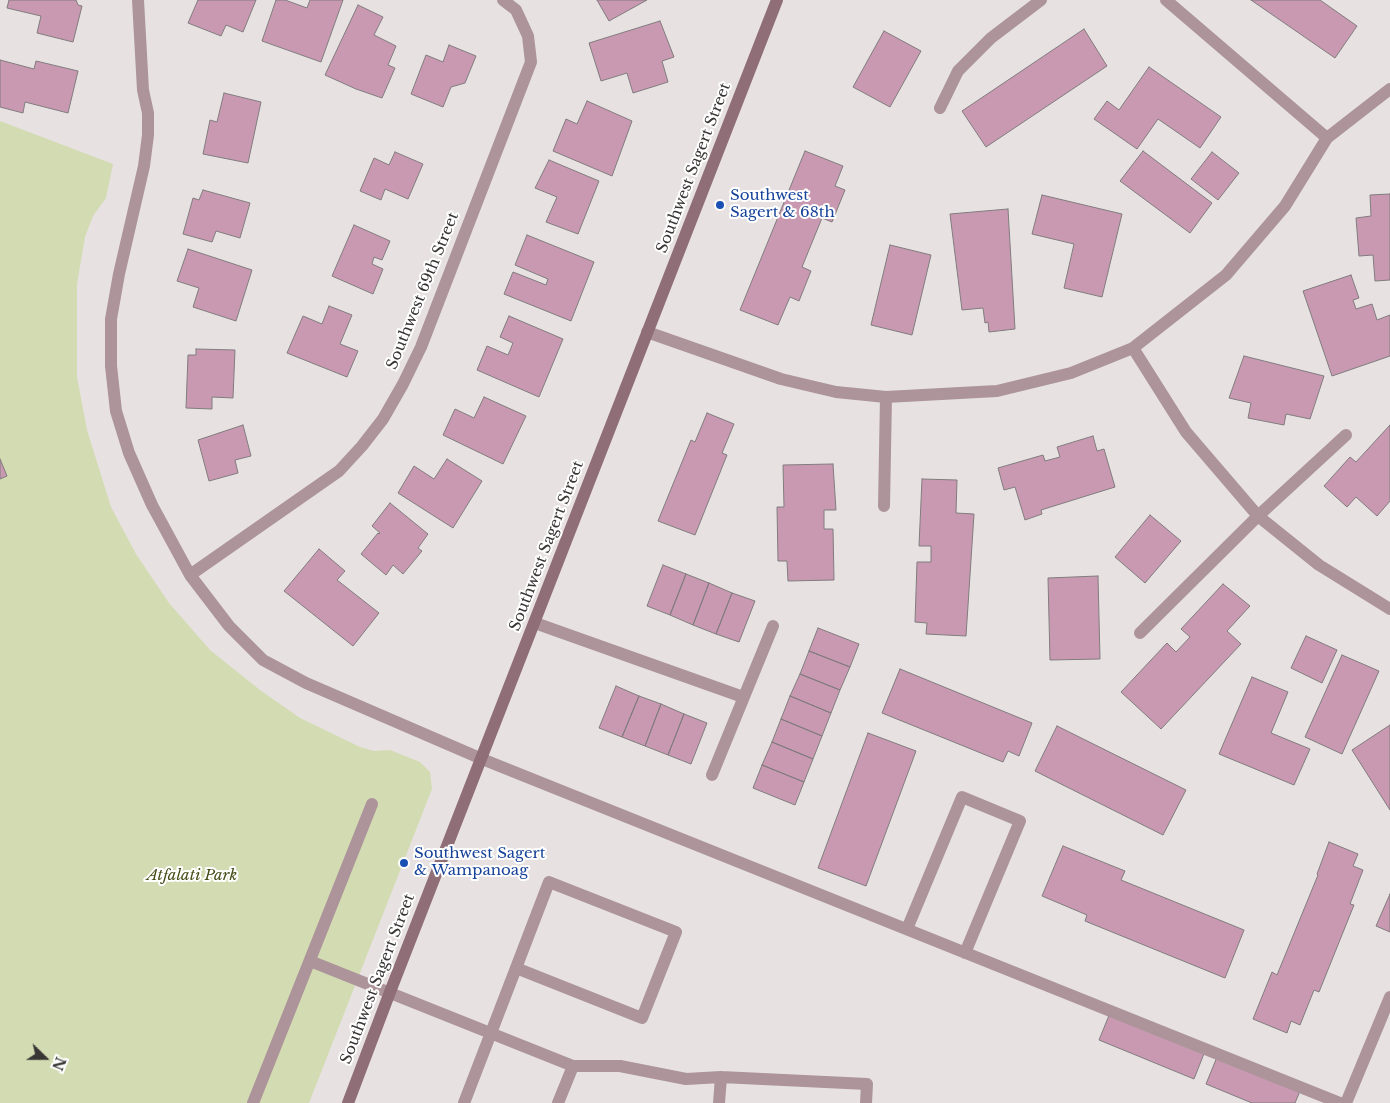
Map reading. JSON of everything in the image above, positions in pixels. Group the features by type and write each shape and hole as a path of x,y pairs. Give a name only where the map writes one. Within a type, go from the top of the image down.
{"main road":[{"name":"Southwest Sagert Street","path":"348,1103 777,0"}],"street":[{"path":"138,0 143,90 148,113 148,134 144,166 111,319 111,366 116,411 129,453 152,505 190,575 229,626 263,660 306,683 482,759 1340,1103"},
{"name":"Southwest 69th Street","path":"190,575 339,471 383,419 403,384 421,347 530,62 528,36 516,10 503,0"},
{"path":"940,108 958,70 991,38 1041,0"},
{"path":"1166,0 1327,138"},
{"path":"648,332 781,379 836,392 886,397 997,391 1071,372 1133,348 1226,275 1285,206 1327,138 1390,89"},
{"path":"1133,348 1186,432 1258,516 1319,565 1390,609"},
{"path":"884,506 886,397"},
{"path":"1140,633 1258,516 1346,435"},
{"path":"534,623 743,697"},
{"path":"712,776 772,626"},
{"path":"907,929 962,797 1020,821 965,953"},
{"path":"253,1103 372,804"},
{"path":"464,1103 549,882 676,932 642,1018 516,968"},
{"path":"310,961 573,1066 620,1066 686,1079 722,1077 868,1084 866,1103"},
{"path":"1346,1103 1390,996"},
{"path":"558,1103 573,1066"},
{"path":"720,1103 722,1077"}],"green space":[{"name":"Atfalati Park","path":"0,121 113,164 106,198 93,216 85,237 77,284 77,377 87,430 111,507 136,554 169,603 210,650 260,690 300,718 360,747 374,751 390,750 420,762 430,772 432,789 309,1103 0,1103"}],"building":[{"path":"9,0 76,0 78,5 82,6 73,42 37,33 41,16 7,8"},
{"path":"198,0 256,0 243,32 226,25 221,36 188,23"},
{"path":"276,0 285,0 307,8 310,0 343,0 321,62 262,41"},
{"path":"597,0 647,0 609,21"},
{"path":"1251,0 1320,0 1357,26 1335,58"},
{"path":"358,5 383,17 374,35 396,46 388,65 395,68 382,98 325,75"},
{"path":"660,21 674,57 662,61 668,82 633,93 627,73 601,81 589,43"},
{"path":"1084,29 1107,66 986,147 962,111"},
{"path":"884,31 921,51 890,107 853,87"},
{"path":"449,45 476,56 465,83 451,87 443,107 411,94 426,55 443,62"},
{"path":"0,60 34,69 36,61 78,71 68,113 25,102 23,113 0,107"},
{"path":"1149,67 1221,117 1200,148 1158,119 1137,149 1094,119 1107,101 1119,110"},
{"path":"224,93 261,102 248,163 203,154 210,120 217,122"},
{"path":"587,101 632,121 612,176 553,151 566,119 577,124"},
{"path":"805,151 843,166 835,186 845,190 832,222 822,218 802,267 811,271 799,301 790,297 778,325 740,310"},
{"path":"1143,151 1212,203 1190,233 1120,181"},
{"path":"395,152 423,164 408,199 385,189 381,200 360,191 374,158 389,165"},
{"path":"1212,152 1239,173 1218,200 1191,179"},
{"path":"549,160 599,181 578,234 546,222 557,197 535,188"},
{"path":"203,190 250,203 240,238 216,231 212,242 183,234 193,198 199,200"},
{"path":"1390,194 1390,280 1375,281 1373,255 1359,256 1356,218 1371,216 1370,195"},
{"path":"1042,195 1122,214 1102,297 1064,288 1074,244 1032,234"},
{"path":"1008,209 1015,329 989,332 988,322 985,323 983,308 962,310 950,214"},
{"path":"354,225 390,241 382,260 374,257 372,264 383,269 373,294 332,276"},
{"path":"527,235 594,262 571,321 504,294 513,272 546,285 548,279 515,265"},
{"path":"890,245 931,255 912,335 871,325"},
{"path":"188,249 252,270 236,321 193,307 199,288 177,281"},
{"path":"1351,275 1359,298 1353,300 1356,309 1372,304 1377,320 1390,315 1390,356 1332,376 1303,291"},
{"path":"329,306 352,315 340,344 358,351 347,377 287,353 303,316 322,324"},
{"path":"509,316 563,339 539,397 477,370 487,346 508,355 513,343 500,337"},
{"path":"196,349 235,350 233,398 212,397 212,409 186,408 188,355 196,355"},
{"path":"1244,356 1324,376 1310,419 1286,414 1284,425 1248,418 1251,403 1229,398"},
{"path":"484,397 526,416 503,464 443,435 455,409 474,418"},
{"path":"707,413 734,424 722,453 727,455 695,535 658,521 691,440 695,442"},
{"path":"243,425 251,456 235,460 238,473 209,481 198,440"},
{"path":"1390,425 1390,501 1377,516 1356,497 1347,507 1324,486 1350,457 1356,462"},
{"path":"1093,436 1097,451 1104,449 1115,487 1041,510 1042,514 1025,520 1015,487 1004,490 998,468 1043,455 1045,461 1060,457 1057,447"},
{"path":"0,459 7,476 0,479"},
{"path":"447,459 482,481 453,528 398,493 414,466 434,479"},
{"path":"833,464 836,510 824,510 824,529 833,529 834,580 788,581 787,561 778,561 777,507 784,507 783,465"},
{"path":"922,479 957,480 956,513 974,514 966,636 926,634 927,623 915,622 917,562 931,562 931,546 919,546"},
{"path":"390,503 428,534 418,548 422,551 403,574 393,565 386,575 361,554 380,533 372,526"},
{"path":"1150,515 1181,541 1145,583 1115,557"},
{"path":"319,549 345,571 337,580 379,613 353,646 284,591"},
{"path":"663,565 686,574 670,615 647,606"},
{"path":"686,574 709,583 693,625 670,615"},
{"path":"1098,576 1100,659 1050,660 1048,578"},
{"path":"709,583 732,593 716,634 693,625"},
{"path":"1223,584 1250,606 1227,631 1241,644 1161,729 1121,692 1167,643 1176,652 1190,637 1181,629"},
{"path":"732,593 755,601 739,642 716,634"},
{"path":"818,628 859,644 850,667 809,651"},
{"path":"1306,636 1337,650 1322,683 1291,668"},
{"path":"809,651 850,667 840,690 800,674"},
{"path":"1342,655 1379,671 1342,754 1305,737"},
{"path":"900,669 1032,723 1019,756 1008,751 1003,762 882,713"},
{"path":"800,674 840,690 831,713 790,696"},
{"path":"1252,677 1288,692 1271,733 1310,749 1294,785 1219,754"},
{"path":"616,686 639,696 622,737 599,728"},
{"path":"639,696 661,704 645,746 622,737"},
{"path":"790,696 831,713 822,736 781,719"},
{"path":"661,704 684,714 668,755 645,746"},
{"path":"684,714 707,723 691,764 668,755"},
{"path":"781,719 822,736 813,759 772,742"},
{"path":"1390,725 1390,810 1352,750"},
{"path":"1057,726 1186,790 1163,835 1035,771"},
{"path":"868,733 916,751 866,886 818,868"},
{"path":"772,742 813,759 804,782 762,765"},
{"path":"762,765 804,782 795,805 753,788"},
{"path":"1329,842 1358,854 1353,866 1363,870 1350,904 1354,905 1319,992 1314,990 1300,1025 1291,1021 1287,1033 1253,1019 1272,972 1277,975 1318,875"},
{"path":"1063,846 1125,871 1121,880 1244,930 1225,978 1085,921 1087,915 1042,896"},
{"path":"1390,894 1390,932 1376,926"},
{"path":"1110,1013 1205,1051 1194,1079 1099,1040"},
{"path":"1217,1057 1300,1091 1295,1103 1252,1103 1206,1084"}],"place":[{"name":"Southwest Sagert & 68th","path":"720,205"},
{"name":"Southwest Sagert & Wampanoag","path":"404,863"}]}
